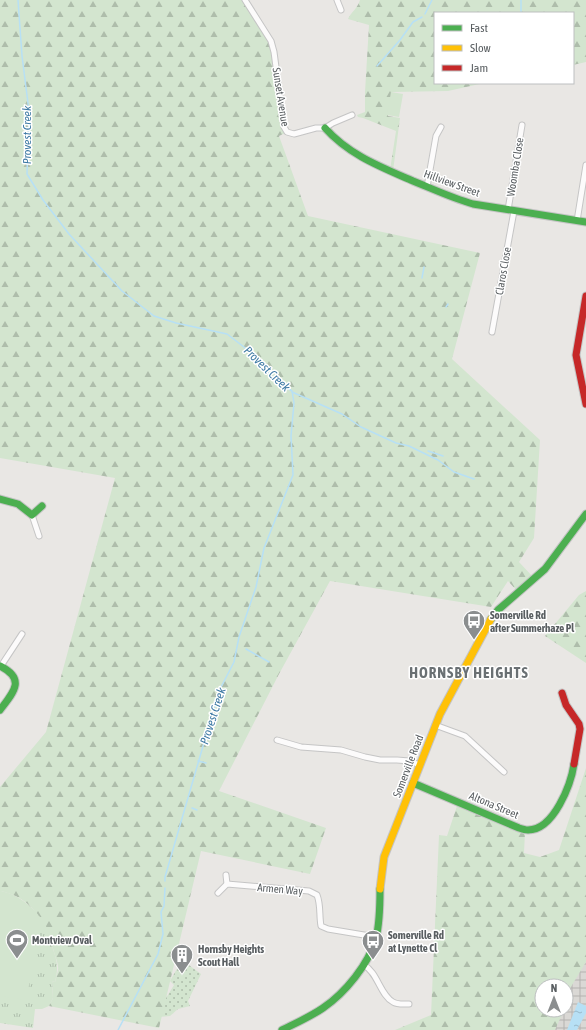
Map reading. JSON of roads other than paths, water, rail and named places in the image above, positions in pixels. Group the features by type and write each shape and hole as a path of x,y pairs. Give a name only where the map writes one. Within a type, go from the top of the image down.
{"street":[{"name":"Sunset Avenue","path":"245,0 271,41 286,132 294,134 316,128 325,128 352,115"},
{"path":"337,0 342,10"},
{"name":"Woomba Close","path":"511,210 522,125"},
{"path":"427,187 436,136 441,127"},
{"name":"Hillview Street","path":"325,128 330,134 356,155 427,187 473,204 586,222"},
{"path":"577,221 586,165"},
{"name":"Claros Close","path":"492,332 511,210"},
{"path":"586,296 576,355 586,404"},
{"path":"0,499 14,502 24,507 32,515 38,536"},
{"path":"32,515 42,506"},
{"name":"Somerville Road","path":"282,1030 323,1008 332,1001 356,978 364,965 376,937 383,862 446,701 493,617 545,569 585,518"},
{"path":"0,710 14,692 16,683 16,679 12,674 1,666 22,634"},
{"name":"Altona Street","path":"413,783 519,828 528,830 534,829 547,822 553,815 573,773 583,728 566,705 562,693"},
{"path":"435,726 465,736 504,772"},
{"path":"277,740 301,748 341,750 380,760 409,761 420,765"},
{"path":"218,893 226,884 226,876"},
{"name":"Armen Way","path":"226,884 309,891 318,895 320,902 319,918 321,926 328,929 376,937"},
{"path":"364,965 370,968 388,997 393,1002 409,1004"}],"water":[{"path":"578,1002 586,1006 586,1013 577,1030 567,1030 572,1018 574,1018 574,1012"}],"waterway":[{"name":"Provest Creek","path":"18,0 22,56 29,111 27,174 43,200 69,234 122,291 154,316 176,323 227,334 244,347 276,381 292,391 294,403 291,436 293,475 264,548 256,587 239,637 234,662 219,691 165,881"},
{"path":"425,14 432,0"},
{"path":"521,0 521,12"},
{"path":"377,66 400,40 413,22 422,17"},
{"path":"422,278 424,267"},
{"path":"292,392 342,414 361,427 396,443 409,446 438,460 454,472 474,479"},
{"path":"428,451 443,456"},
{"path":"246,649 269,662"},
{"path":"198,761 206,763"},
{"path":"192,808 197,810"},
{"name":"Provest Creek","path":"118,1030 158,954 163,934 161,912 164,906 165,888"}],"place":[{"name":"Somerville Rd after Summerhaze Pl","path":"474,640"},
{"name":"Montview Oval","path":"17,960"},
{"name":"Somerville Rd at Lynette Cl","path":"373,960"},
{"name":"Hornsby Heights Scout Hall","path":"182,974"}],"district":[{"name":"HORNSBY HEIGHTS","path":"469,672"}]}
